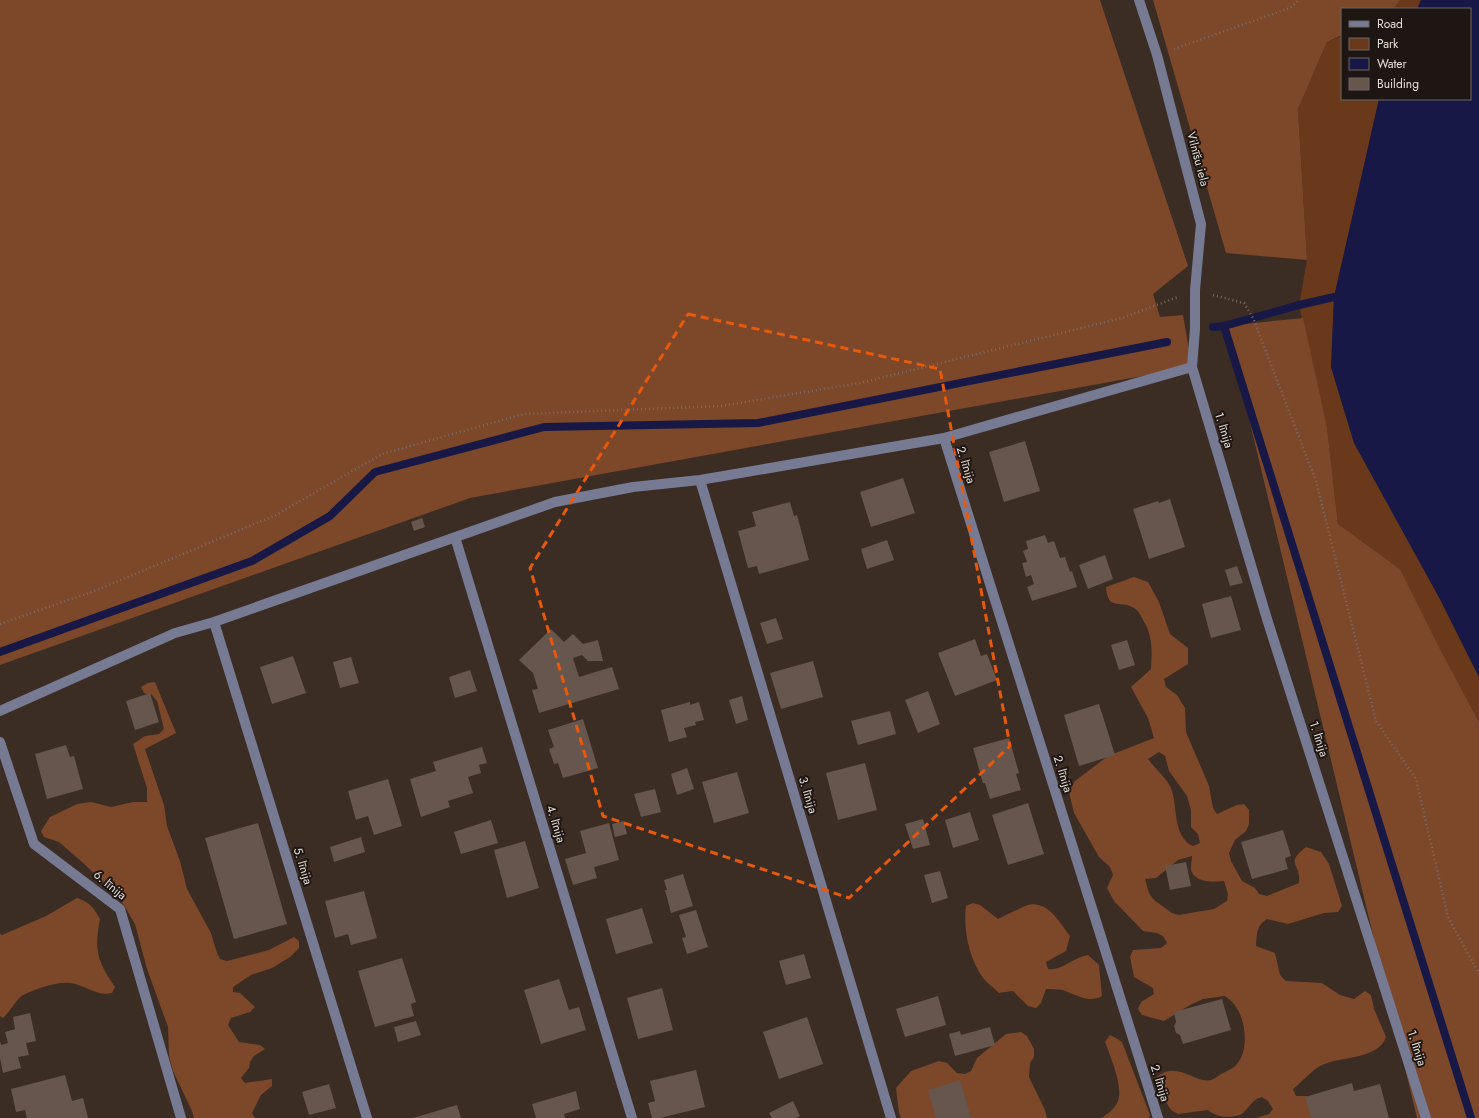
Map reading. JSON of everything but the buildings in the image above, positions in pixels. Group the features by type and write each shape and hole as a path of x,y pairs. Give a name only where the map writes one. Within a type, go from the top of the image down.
{"street":[{"name":"Vilnīšu iela","path":"1139,0 1157,55 1202,224 1195,290 1195,329 1192,367"},
{"path":"0,711 175,633 214,622 555,502 632,487 700,480 944,438 1192,367"},
{"name":"1. līnija","path":"1192,367 1267,619 1426,1118"},
{"name":"2. līnija","path":"944,438 1158,1118"},
{"name":"3. līnija","path":"700,480 891,1118"},
{"name":"4. līnija","path":"455,537 632,1118"},
{"name":"5. līnija","path":"214,622 367,1118"},
{"name":"6. līnija","path":"0,742 34,844 120,908 181,1118"}],"path":[{"path":"1157,55 1290,8 1298,0"},
{"path":"0,624 97,590 276,514 382,454 524,414 721,406 860,383 1122,318 1195,290 1244,303 1253,318 1316,481 1376,722 1416,779 1448,917 1479,974"}],"highlighted area":[{"path":"688,314 940,369 1010,746 849,898 603,816 530,568"}],"green space":[{"path":"1400,0 1421,0 1417,8 1394,8"},
{"path":"1341,36 1341,100 1379,100 1334,297 1331,367 1354,443 1441,601 1479,677 1479,722 1400,569 1338,524 1327,427 1299,305 1307,260 1298,109 1327,42"}],"shaded area":[{"path":"0,0 1100,0 1188,266 1153,294 1160,317 1183,315 1192,367 470,498 0,665"},
{"path":"1153,0 1400,0 1394,8 1341,8 1341,35 1327,42 1298,109 1307,260 1226,253"},
{"path":"1303,318 1327,427 1338,524 1400,569 1479,722 1479,1118 1417,1118 1238,373 1224,326"},
{"path":"1134,577 1148,582 1159,602 1170,634 1188,648 1188,664 1164,679 1166,687 1177,695 1185,708 1186,732 1209,786 1213,808 1217,814 1237,805 1244,804 1249,810 1249,824 1246,831 1235,840 1229,853 1231,861 1242,881 1255,888 1259,894 1267,896 1299,883 1295,860 1299,853 1306,847 1321,852 1329,864 1342,906 1338,912 1324,913 1288,924 1267,919 1259,927 1256,946 1275,953 1280,975 1286,981 1322,983 1340,995 1354,999 1365,991 1371,995 1374,1009 1386,1037 1382,1044 1367,1054 1330,1062 1318,1067 1293,1089 1296,1096 1307,1096 1312,1118 1256,1118 1269,1114 1273,1109 1268,1101 1262,1097 1252,1102 1243,1113 1236,1116 1219,1116 1208,1110 1178,1114 1171,1110 1156,1086 1156,1078 1171,1071 1185,1073 1198,1079 1212,1080 1232,1069 1241,1058 1245,1044 1245,1036 1244,1027 1239,1013 1234,1004 1225,996 1203,999 1164,1021 1142,1015 1138,1009 1141,1002 1154,994 1153,988 1134,977 1130,957 1133,950 1161,948 1167,943 1163,936 1157,933 1143,931 1114,901 1107,888 1113,875 1110,867 1099,857 1074,813 1069,792 1075,781 1108,756 1154,738 1148,718 1131,687 1151,669 1152,650 1149,632 1141,615 1134,608 1124,604 1115,604 1109,600 1106,587","holes":["1159,752 1165,756 1169,771 1187,796 1191,810 1191,827 1198,834 1200,843 1193,846 1186,841 1179,828 1171,788 1164,777 1148,759","1192,856 1191,869 1193,874 1204,881 1224,881 1228,894 1227,901 1214,909 1179,915 1172,913 1154,900 1149,893 1145,879 1156,878 1178,860"]},
{"path":"155,682 176,733 145,749 164,805 167,826 180,861 187,889 211,933 220,959 227,961 269,950 294,937 299,941 299,948 290,957 272,968 251,975 233,987 233,992 240,993 255,1007 250,1012 231,1018 228,1025 239,1042 260,1045 265,1049 254,1056 250,1062 249,1068 241,1078 245,1083 272,1079 272,1086 261,1095 252,1113 255,1118 194,1118 173,1071 169,1056 168,1027 147,969 135,924 119,897 59,842 44,837 41,831 50,817 77,804 91,802 111,807 133,802 147,802 147,788 133,744 145,736 159,734 164,729 157,701 152,695 144,693 141,687 148,683"},
{"path":"77,898 91,906 100,919 97,939 98,955 104,969 115,987 112,993 107,994 96,992 71,983 53,984 23,995 3,1018 0,1016 0,934 2,935 46,916"},
{"path":"973,903 980,905 998,919 1033,904 1039,905 1050,911 1059,920 1070,936 1066,951 1046,962 1048,969 1058,968 1078,958 1088,955 1099,965 1102,996 1087,999 1062,990 1046,989 1041,1003 1036,1008 1028,1006 1013,991 999,993 983,978 974,962 968,944 965,925 966,906"},
{"path":"1021,1032 1027,1036 1034,1049 1034,1057 1030,1063 1029,1077 1045,1110 1047,1118 901,1118 896,1088 911,1071 939,1061 947,1063 957,1073 965,1074 971,1071 977,1058 1006,1034"},
{"path":"1110,1035 1122,1042 1150,1115 1149,1118 1102,1118 1113,1109 1119,1099 1116,1074 1105,1042"}],"water":[{"path":"1421,0 1479,0 1479,677 1441,601 1354,443 1331,367 1334,297 1379,100 1471,100 1471,8 1417,8"}],"waterway":[{"path":"1213,327 1224,326 1334,297"},
{"path":"1224,326 1471,1118"},
{"path":"0,652 252,561 330,516 375,472 544,427 758,423 1167,342"}]}
